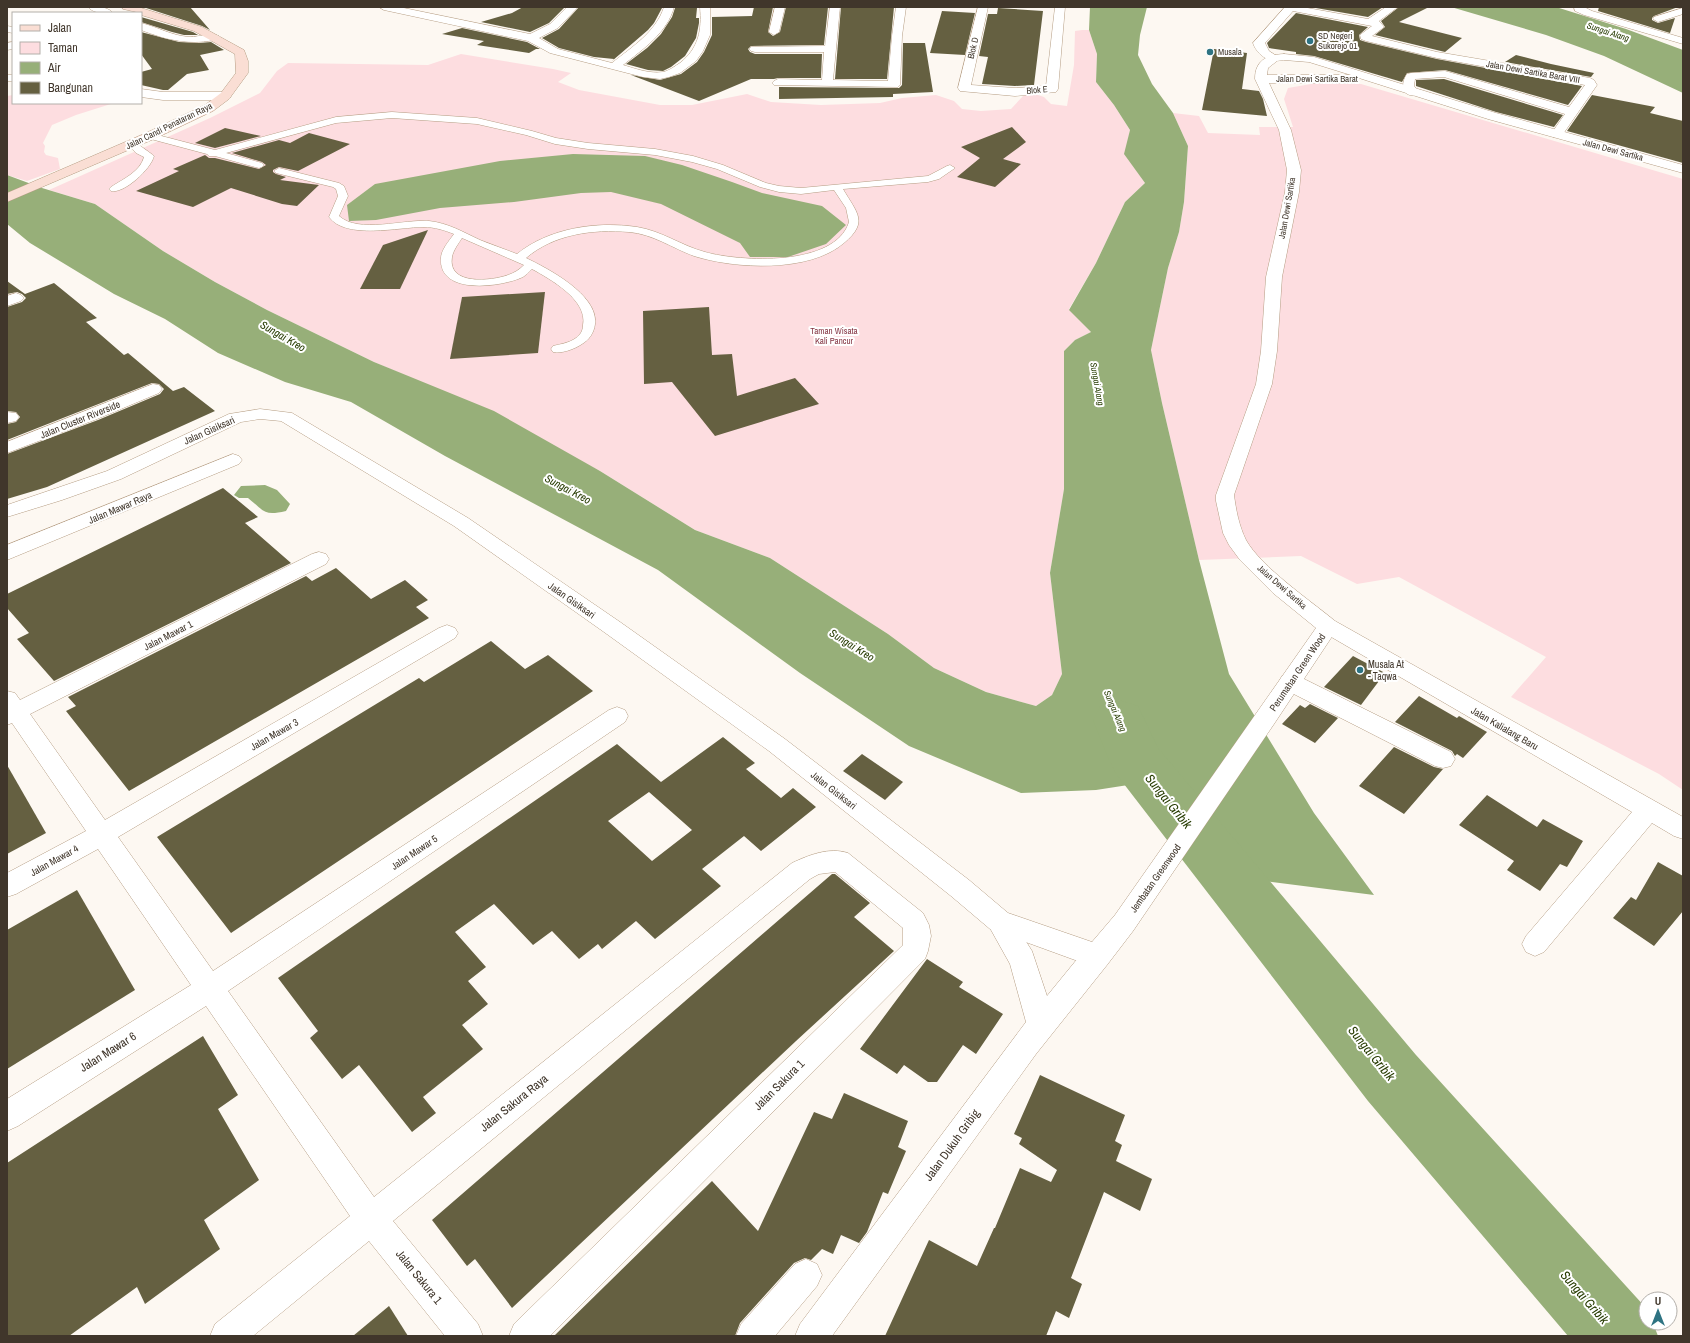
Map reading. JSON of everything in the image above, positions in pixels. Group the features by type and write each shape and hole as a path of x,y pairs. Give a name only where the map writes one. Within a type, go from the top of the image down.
{"main road":[{"name":"Jalan Candi Penataran Raya","path":"7,198 133,144 209,108 225,96 242,73 240,52 215,37 198,29 127,7"}],"street":[{"path":"93,7 106,12"},
{"path":"384,7 531,38 554,51 614,67 654,75 673,72 695,54 702,43 706,20 705,7"},
{"path":"531,38 554,26 573,7"},
{"path":"614,67 657,30 665,21 669,7"},
{"path":"774,32 780,7"},
{"path":"827,84 831,49 830,38 835,7"},
{"path":"778,83 894,85 897,36 901,7"},
{"name":"Blok D","path":"964,88 983,7"},
{"name":"Blok E","path":"964,88 1014,92 1052,89 1060,7"},
{"path":"1261,79 1261,70 1263,66 1274,58 1265,53 1259,45 1291,8 1371,22 1393,7"},
{"path":"1581,7 1579,7 1579,9 1588,13 1683,41"},
{"path":"1658,19 1683,11"},
{"path":"1645,16 1677,25"},
{"name":"Jalan Dewi Sartika Barat VIII","path":"1371,22 1379,25 1379,27 1364,36 1370,39 1464,60 1590,82 1591,85 1572,112 1562,123 1557,134"},
{"path":"142,26 160,34 190,41 215,37"},
{"path":"142,39 160,34"},
{"path":"755,49 831,49"},
{"name":"Jalan Dewi Sartika","path":"1274,58 1284,57 1310,59 1413,92 1683,169"},
{"path":"1445,74 1464,60"},
{"path":"1413,92 1408,86 1408,81 1411,76 1445,74 1572,112"},
{"name":"Jalan Dewi Sartika","path":"1261,79 1285,130 1294,170 1293,185 1274,277 1264,384 1225,495 1226,512 1239,545 1261,571 1328,626"},
{"name":"Jalan Dewi Sartika Barat","path":"1261,79 1373,79"},
{"path":"142,93 163,96 225,96"},
{"name":"Jalan Cluster Riverside","path":"7,448 153,389"},
{"name":"Jalan Gisiksari","path":"7,511 114,475 235,418 246,415 271,414 286,417 460,522 612,627 777,745 960,888 999,921 1097,956"},
{"name":"Jalan Mawar Raya","path":"7,554 233,460"},
{"name":"Jalan Mawar 1","path":"10,709 319,559"},
{"name":"Perumahan Green Wood","path":"1266,718 1328,626"},
{"name":"Jalan Kalialang Baru","path":"1328,626 1683,829"},
{"name":"Jalan Mawar 3","path":"102,834 447,633"},
{"path":"1290,682 1443,759"},
{"name":"Jalan Sakura 1","path":"10,709 102,834 371,1219 466,1336"},
{"name":"Jalan Mawar 5","path":"210,988 617,716"},
{"name":"Jembatan Greenwood","path":"1097,956 1124,923 1266,718"},
{"path":"1535,944 1648,810"},
{"name":"Jalan Mawar 4","path":"7,886 102,834"},
{"name":"Jalan Sakura 1","path":"526,1336 915,951 918,938 918,929 914,921 840,861 816,864 801,871"},
{"name":"Jalan Sakura Raya","path":"227,1336 801,871"},
{"path":"999,921 1022,960 1041,1026"},
{"name":"Jalan Dukuh Gribig","path":"812,1336 1041,1026 1097,956"},
{"name":"Jalan Mawar 6","path":"7,1116 210,988"},
{"path":"753,1336 806,1275"}],"lane":[{"path":"212,154 336,120 392,115 477,121 529,133 555,141 588,146 655,152 693,159 720,167 763,185 779,189 801,190 928,179 936,177 950,168"},
{"path":"150,136 212,154 259,165"},
{"path":"114,189 142,170 149,162 149,156 139,151 133,144"},
{"path":"278,171 336,185 341,188 343,196 334,217 336,221 356,226 377,227 425,224 445,227 532,264 562,282 582,302 590,317 589,328 585,337 576,343 557,349"},
{"path":"518,259 536,245 561,235 588,229 605,228 631,229 650,233 700,254 748,262 786,261 812,256 842,241 851,230 854,222 853,211 837,187"},
{"path":"460,234 446,256 446,266 448,272 456,280 472,283 502,280 519,274 532,264"}],"green space":[{"name":"Taman Wisata Kali Pancur","path":"1089,30 1097,54 1096,82 1114,105 1130,130 1125,154 1145,183 1125,202 1096,263 1069,309 1091,332 1075,340 1064,351 1064,489 1050,573 1062,674 1052,695 1036,706 986,692 934,668 888,634 770,558 695,530 600,471 425,384 374,362 267,310 215,282 163,251 95,204 49,190 210,118 260,93 277,71 288,63 428,65 461,54 571,73 558,82 579,90 660,105 692,105 747,94 771,102 821,105 880,103 902,98 936,95 954,101 962,109 981,111 1011,109 1023,96 1032,93 1044,97 1051,104 1067,106 1074,65 1075,31"},
{"path":"1317,83 1361,84 1683,179 1683,790 1659,774 1511,697 1546,657 1399,577 1357,584 1301,556 1199,560 1151,350 1168,268 1179,232 1184,202 1188,146 1173,113 1199,116 1208,133 1260,135 1259,127 1293,127 1284,99 1288,88"},
{"path":"12,95 12,104 111,104 76,115 52,125 43,143 45,146 44,152 46,155 58,158 60,169 27,181 7,175 7,96"}],"water":[{"path":"1090,7 1147,7 1140,35 1138,55 1152,84 1173,113 1188,146 1184,202 1179,232 1168,268 1151,350 1199,560 1229,674 1314,813 1374,895 1249,879 1167,779 1096,790 1021,793 909,746 800,673 658,570 445,456 351,402 285,382 218,353 165,319 114,294 30,243 7,224 7,175 42,188 95,204 163,251 215,282 267,310 374,362 494,411 600,471 695,530 770,558 888,634 934,668 986,692 1036,706 1052,695 1062,674 1050,573 1064,489 1064,351 1075,340 1091,332 1069,310 1096,263 1125,202 1145,183 1124,154 1130,130 1114,105 1096,82 1097,54 1089,30"},
{"name":"Sungai Alang","path":"1451,7 1556,7 1626,29 1683,50 1683,93 1604,56 1546,35"},
{"path":"573,154 645,156 682,165 762,193 822,206 846,225 826,244 788,257 750,257 740,243 661,204 611,192 581,193 514,202 440,208 376,220 349,221 347,205 375,184 500,161"},
{"path":"265,485 277,490 290,504 286,511 273,513 265,512 248,498 239,498 234,495 241,486"}],"building":[{"path":"143,7 190,7 210,30 202,26"},
{"path":"523,7 565,7 549,23 530,32 481,22 512,13"},
{"path":"579,7 662,8 654,23 648,30 612,61 614,59 594,57 559,48 542,38 559,29"},
{"path":"754,7 773,7 768,32 773,36 780,32 786,7 828,7 824,45 751,46 748,49 750,52 755,54 822,54 821,78 751,79 699,101 631,75 660,80 681,74 697,62 704,52 712,35 712,17 752,16"},
{"path":"841,7 894,7 887,79 835,79"},
{"path":"1310,7 1383,7 1368,17"},
{"path":"1399,7 1429,7 1399,22 1462,38 1445,52 1375,35 1385,27 1381,21"},
{"path":"1599,7 1678,7 1652,18 1652,20 1658,23 1675,18 1670,33 1598,11"},
{"path":"675,8 697,8 696,18 699,18 699,23 696,38 685,56 671,67 663,71 648,70 626,64 647,48 661,34 672,17"},
{"path":"998,8 1043,11 1034,85 1015,86 982,84 988,57 979,56 988,14 997,14"},
{"path":"942,11 975,13 965,55 930,53"},
{"path":"1296,13 1368,27 1359,35 1360,40 1366,42 1437,59 1582,86 1568,105 1445,70 1407,73 1402,82 1314,56 1269,48 1267,43"},
{"path":"142,17 193,32 198,35 184,35 142,22"},
{"path":"462,28 527,42 540,49 536,49 529,53 477,45 484,41 442,34"},
{"path":"142,32 179,42 211,42 224,50 200,55 209,70 187,74 168,90 142,85 142,72 152,69 142,55"},
{"path":"903,43 925,43 933,92 893,94 893,97 779,99 779,87 899,88 902,85"},
{"path":"1214,49 1247,53 1242,89 1259,91 1263,99 1267,116 1202,110"},
{"path":"1516,55 1594,73 1591,77 1505,62"},
{"path":"1444,79 1563,115 1554,127 1496,112 1416,86 1416,80"},
{"path":"1592,95 1655,107 1650,113 1683,121 1683,163 1567,131"},
{"path":"1012,127 1026,142 1003,159 1021,164 995,187 957,177 980,158 961,147"},
{"path":"225,128 261,136 215,148 195,143"},
{"path":"309,133 350,144 298,171 279,167 273,170 276,174 286,177 280,180 319,185 297,206 282,204 231,188 193,207 136,191 179,171 173,169 205,155 209,158 215,158 259,169 266,165 262,162 232,153 279,140 290,143"},
{"path":"428,230 400,289 360,289 383,245"},
{"path":"7,281 25,294 54,283 97,318 86,322 124,355 128,353 173,391 184,387 215,411 47,487 7,499 7,454 98,420 160,394 164,389 159,384 152,383 7,440 7,424 16,422 20,417 16,412 7,411 7,307 22,302 26,298 17,292 7,294"},
{"path":"545,292 538,353 450,359 462,297"},
{"path":"709,307 712,355 732,354 737,396 795,378 819,404 715,436 672,382 644,384 643,311"},
{"path":"223,488 258,517 245,523 291,563 54,681 17,639 29,633 7,608 7,594"},
{"path":"336,568 371,599 405,580 428,600 416,607 429,618 129,791 66,711 76,706 68,697 306,576 312,581"},
{"path":"491,641 525,669 548,655 593,691 231,933 157,837 419,678 424,682"},
{"path":"1353,656 1385,673 1361,705 1324,687"},
{"path":"1419,696 1457,718 1459,716 1487,732 1463,758 1457,754 1455,756 1452,751 1395,722"},
{"path":"1310,704 1338,718 1315,743 1282,724 1300,705 1305,708"},
{"path":"723,737 755,763 746,769 781,798 793,788 816,807 761,851 744,836 702,869 721,886 655,939 636,921 602,949 598,944 579,959 552,931 533,945 494,904 455,932 486,967 468,981 488,1004 462,1025 483,1049 423,1097 436,1113 412,1132 359,1065 342,1079 310,1038 318,1031 278,978 617,744 661,782","holes":["649,792 692,830 652,861 608,821"]},
{"path":"1394,747 1434,767 1443,769 1404,814 1359,786"},
{"path":"862,754 903,782 885,800 843,771"},
{"path":"7,765 46,833 7,854"},
{"path":"1487,795 1537,827 1543,819 1583,841 1567,867 1560,864 1540,891 1507,870 1514,861 1459,825"},
{"path":"1658,862 1683,876 1683,911 1654,946 1613,918 1631,897 1636,900"},
{"path":"832,874 835,874 870,903 854,917 894,951 512,1308 475,1259 467,1266 432,1220"},
{"path":"77,890 135,990 7,1069 7,930"},
{"path":"927,959 963,982 959,987 1003,1014 976,1054 963,1045 937,1082 928,1082 904,1065 897,1074 860,1049"},
{"path":"203,1036 238,1095 218,1109 259,1180 204,1220 220,1249 145,1304 137,1287 69,1336 7,1336 7,1163"},
{"path":"1040,1075 1125,1115 1115,1141 1122,1145 1116,1161 1152,1179 1140,1211 1104,1192 1071,1278 1082,1284 1069,1318 1056,1311 1046,1336 885,1336 929,1240 977,1266 995,1228 1020,1168 1051,1182 1057,1170 1019,1144 1022,1138 1014,1134"},
{"path":"844,1093 908,1121 898,1147 906,1151 888,1194 883,1192 867,1232 859,1243 841,1235 833,1254 822,1249 811,1260 805,1258 794,1263 740,1323 735,1336 554,1336 712,1181 758,1231 814,1112 832,1119"},
{"path":"389,1306 408,1336 353,1336"}],"waterway":[{"name":"Sungai Gribik","path":"1119,720 1136,760 1392,1078 1619,1336"}],"place":[{"name":"SD Negeri Sukorejo 01","path":"1310,41"},
{"name":"Musala","path":"1210,52"},
{"name":"Musala At - Taqwa","path":"1360,670"}],"water label":[{"name":"Sungai Kreo","path":"283,336"},
{"name":"Sungai Kreo","path":"568,489"},
{"name":"Sungai Kreo","path":"852,645"}]}
